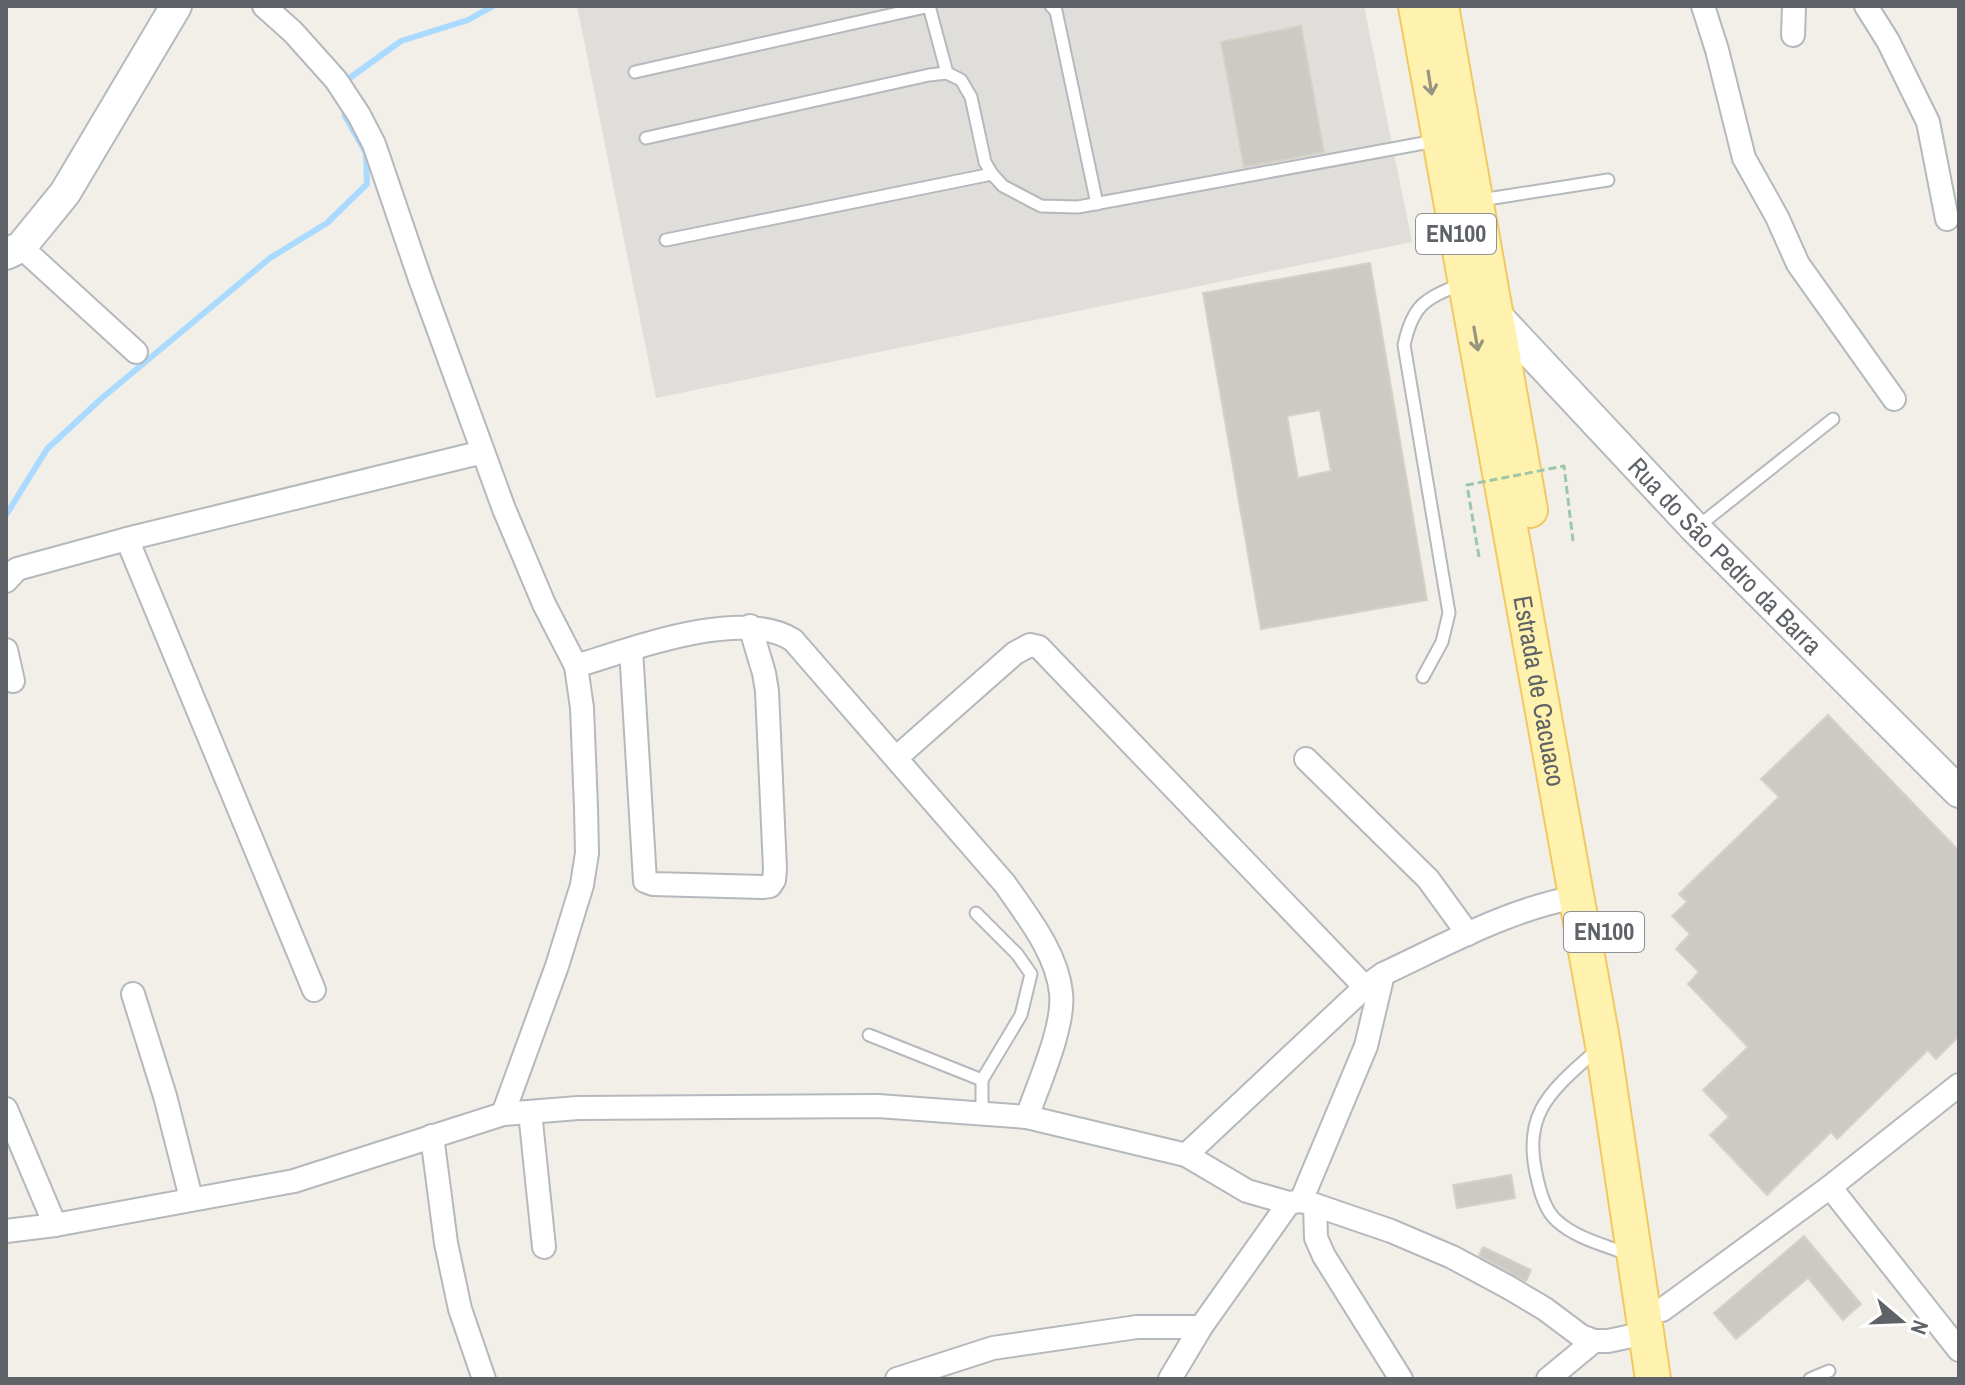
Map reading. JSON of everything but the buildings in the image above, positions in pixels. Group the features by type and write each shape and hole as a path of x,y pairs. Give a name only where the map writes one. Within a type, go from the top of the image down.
{"main road":[{"name":"Estrada de Cacuaco","path":"1416,6 1603,1045 1634,1256 1668,1379"},
{"name":"Estrada de Cacuaco","path":"1441,6 1634,1105 1654,1322 1653,1379"}],"street":[{"path":"136,352 13,250 65,193 176,6"},
{"path":"264,6 293,32 336,80 374,144 483,452 544,604 576,666 582,708 586,793 587,853 582,885 557,966 503,1114"},
{"path":"1703,6 1744,158 1777,217 1798,264 1894,399"},
{"path":"1793,35 1794,6"},
{"path":"1866,6 1888,41 1928,122 1947,219"},
{"name":"Rua do São Pedro da Barra","path":"1495,314 1695,528 1959,792"},
{"path":"6,581 17,569 127,539 483,452"},
{"path":"127,539 314,990"},
{"path":"576,666 697,633 750,626 775,630 793,640 1005,884 1029,918 1057,971 1062,996 1059,1017 1027,1117"},
{"path":"631,649 645,881 653,884 770,886 775,869 770,739 764,673 750,626"},
{"path":"896,758 1015,653 1030,645 1039,647 1374,981"},
{"path":"6,650 13,681"},
{"path":"1306,759 1428,879 1468,934"},
{"path":"1186,1155 1374,981 1468,934 1546,902 1577,897"},
{"path":"1170,1379 1201,1327 1302,1203 1366,1046 1374,981"},
{"path":"133,994 165,1096 191,1198"},
{"path":"6,1231 55,1225 294,1181 503,1114 578,1108 853,1106 1027,1117 1186,1155 1235,1186 1391,1231 1452,1257 1508,1287 1581,1336 1594,1341 1608,1341 1654,1322 1959,1085"},
{"path":"6,1109 55,1225"},
{"path":"530,1112 544,1247"},
{"path":"432,1136 441,1215 460,1309 484,1379"},
{"path":"1830,1187 1959,1350"},
{"path":"1302,1203 1324,1256 1401,1379"},
{"path":"897,1379 993,1348 1137,1327 1201,1327"},
{"path":"1548,1379 1594,1341"}],"lane":[{"path":"635,72 930,6 947,73"},
{"path":"1051,6 1056,11 1097,204"},
{"path":"646,138 947,73 961,80 971,97 985,162 992,174 1003,186 1041,206 1097,204 1439,140"},
{"path":"666,240 992,174"},
{"path":"1476,201 1608,180"},
{"path":"1423,677 1442,642 1449,613 1404,345 1414,315 1428,298 1465,283"},
{"path":"1695,528 1833,419"},
{"path":"976,913 1017,954 1031,974 1021,1015 982,1080 982,1114"},
{"path":"869,1035 982,1080"},
{"path":"1603,1045 1553,1089 1544,1105 1533,1132 1535,1169 1541,1193 1553,1219 1570,1231 1634,1256"},
{"path":"1810,1379 1829,1371"}],"path":[{"path":"1479,557 1467,485 1564,466 1573,541"}],"shaded area":[{"path":"577,6 1364,6 1412,242 656,398"}],"waterway":[{"path":"344,82 401,41 468,20 493,6"},
{"path":"6,515 47,449 102,398 270,258 327,223 367,184 366,153 345,116 344,108"}]}
